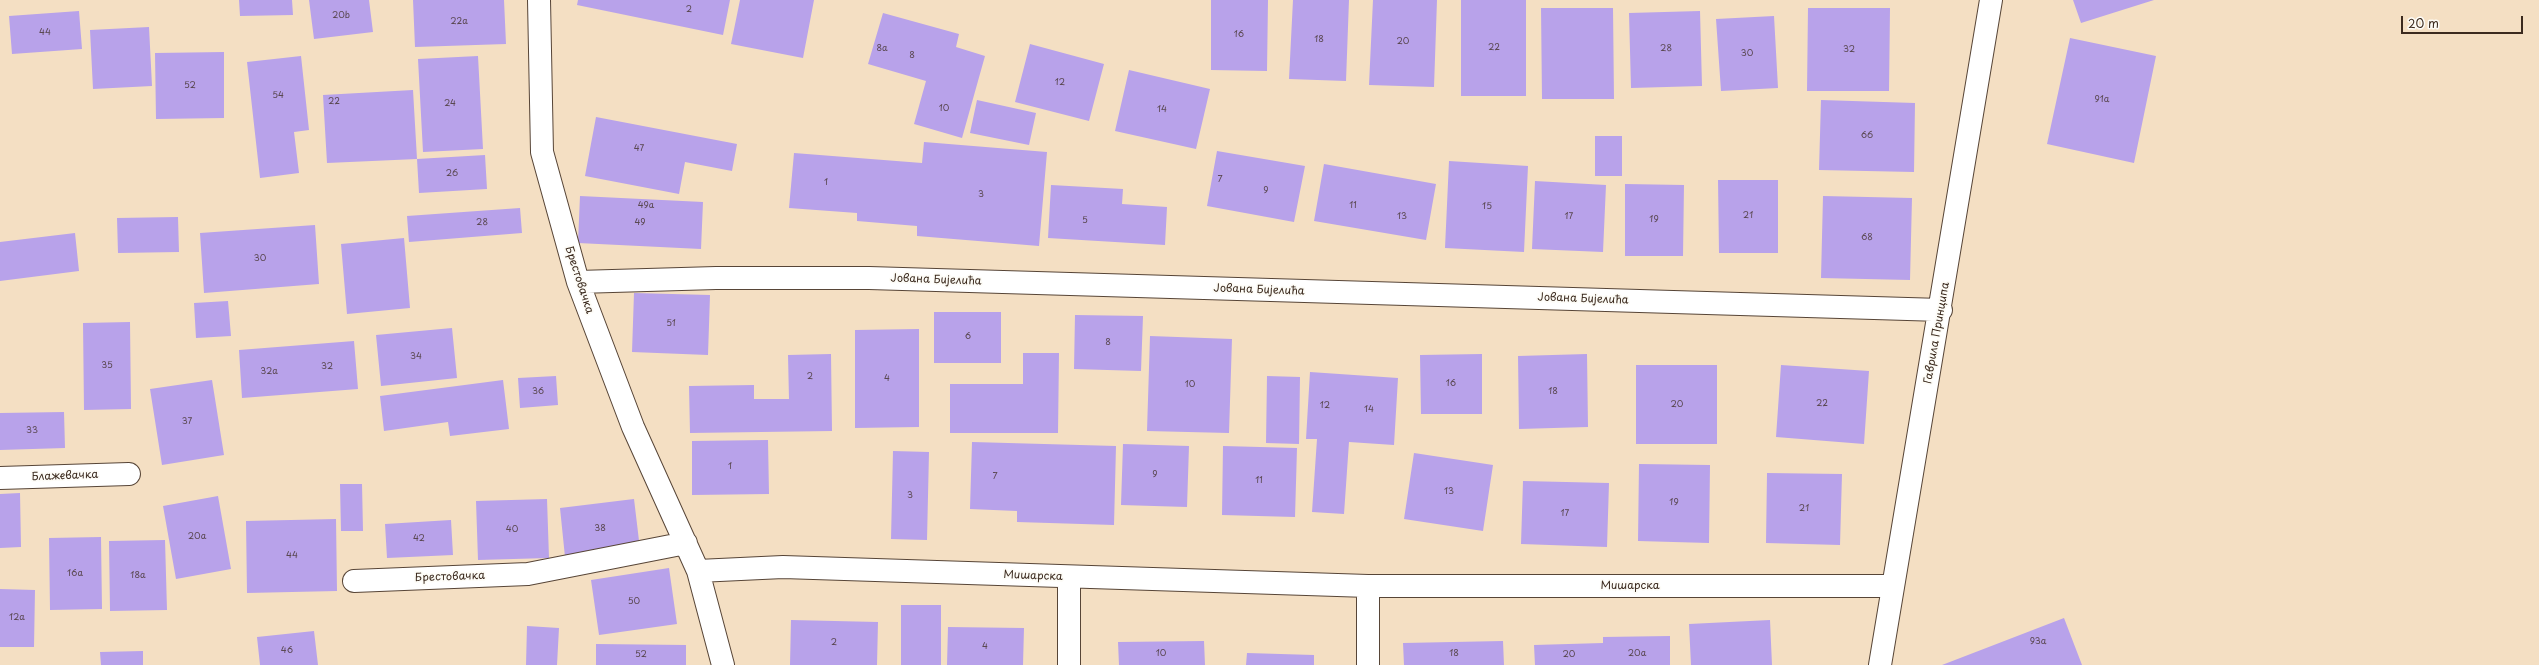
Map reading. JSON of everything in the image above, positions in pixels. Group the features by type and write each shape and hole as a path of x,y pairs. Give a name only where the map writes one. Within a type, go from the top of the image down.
{"street":[{"name":"Брестовачка","path":"539,0 542,152 578,282 633,426 698,571 723,665"},
{"name":"Гаврила Принципа","path":"1880,665 1892,586 1941,310 1991,0"},
{"name":"Јована Бијелића","path":"578,282 716,278 869,278 1941,310"},
{"name":"Блажевачка","path":"0,478 129,474"},
{"name":"Брестовачка","path":"354,581 528,574 686,544"},
{"name":"Мишарска","path":"698,571 783,567 1368,586 1892,586"},
{"path":"1069,577 1069,665"},
{"path":"1368,586 1368,665"}],"building":[{"path":"239,0 292,0 293,15 240,16"},
{"path":"309,0 369,0 373,32 314,39"},
{"path":"413,0 504,0 506,44 415,47"},
{"path":"578,0 730,0 723,35 577,5"},
{"path":"740,0 814,0 803,58 731,44"},
{"path":"1211,0 1268,0 1267,71 1211,70"},
{"path":"1293,0 1349,0 1346,81 1289,79"},
{"path":"1373,0 1437,0 1434,87 1369,85"},
{"path":"1461,0 1526,0 1526,96 1461,96"},
{"path":"2073,0 2154,0 2081,23"},
{"path":"1541,8 1613,8 1614,99 1542,99"},
{"path":"1808,8 1890,8 1889,91 1807,91"},
{"path":"79,11 82,49 12,54 9,16"},
{"path":"1700,11 1702,86 1631,88 1629,13"},
{"path":"883,13 959,34 956,47 985,56 962,138 914,124 926,81 868,64"},
{"path":"1774,16 1778,88 1721,91 1716,19"},
{"path":"149,27 152,86 93,89 90,30"},
{"path":"2070,38 2156,56 2134,163 2047,144"},
{"path":"1030,44 1104,64 1089,121 1015,102"},
{"path":"224,52 224,118 156,119 155,53"},
{"path":"301,56 309,130 294,132 299,173 260,178 247,62"},
{"path":"478,56 483,149 423,152 418,59"},
{"path":"1129,70 1210,89 1196,149 1115,131"},
{"path":"413,90 417,159 327,163 323,95"},
{"path":"977,100 1036,113 1029,145 970,133"},
{"path":"1821,100 1915,103 1914,172 1819,170"},
{"path":"596,117 737,144 732,171 685,162 679,194 585,176"},
{"path":"1595,136 1622,136 1622,176 1595,176"},
{"path":"924,142 1047,152 1039,246 917,236 917,226 857,221 857,213 789,208 794,153 922,163"},
{"path":"1217,151 1305,166 1294,222 1207,206"},
{"path":"485,155 487,189 419,193 417,159"},
{"path":"1449,161 1528,166 1524,252 1445,248"},
{"path":"1324,164 1436,184 1426,240 1314,221"},
{"path":"1718,180 1778,180 1778,253 1719,253"},
{"path":"1535,181 1606,185 1603,252 1532,249"},
{"path":"1625,184 1684,185 1683,256 1625,256"},
{"path":"1051,185 1123,189 1122,204 1167,207 1165,245 1048,238"},
{"path":"580,196 703,202 701,249 578,243"},
{"path":"1823,196 1912,198 1910,280 1821,278"},
{"path":"520,208 522,233 409,242 407,216"},
{"path":"178,217 179,252 118,253 117,218"},
{"path":"315,225 319,284 204,293 200,233"},
{"path":"75,233 79,271 0,281 0,242"},
{"path":"404,238 410,308 347,314 341,244"},
{"path":"634,293 710,295 708,355 632,352"},
{"path":"228,301 231,336 196,338 194,303"},
{"path":"934,312 1001,312 1001,363 934,363"},
{"path":"1075,315 1143,316 1141,371 1074,369"},
{"path":"130,322 131,409 84,410 83,323"},
{"path":"452,328 457,378 381,386 376,335"},
{"path":"919,329 919,427 855,428 855,330"},
{"path":"1150,336 1232,339 1229,433 1147,431"},
{"path":"354,341 358,389 242,398 239,350"},
{"path":"1023,353 1059,353 1058,433 950,433 950,384 1023,384"},
{"path":"831,354 832,431 690,433 689,386 754,385 754,399 789,399 788,355"},
{"path":"1482,354 1482,414 1421,414 1420,355"},
{"path":"1587,354 1588,427 1519,429 1518,356"},
{"path":"1636,365 1717,365 1717,444 1636,444"},
{"path":"1781,365 1869,371 1864,444 1776,437"},
{"path":"1310,372 1398,378 1394,445 1349,442 1344,514 1312,512 1317,439 1306,439"},
{"path":"556,376 558,405 520,408 518,378"},
{"path":"1267,376 1300,377 1299,444 1266,443"},
{"path":"212,380 224,455 162,465 150,389"},
{"path":"503,380 509,429 450,436 448,422 384,431 380,396"},
{"path":"64,412 65,448 0,450 0,413"},
{"path":"768,440 769,494 692,495 692,441"},
{"path":"972,442 1116,446 1114,525 1017,522 1017,511 970,509"},
{"path":"1123,444 1189,446 1187,507 1121,505"},
{"path":"1223,446 1297,448 1295,517 1222,515"},
{"path":"893,451 929,452 927,540 891,539"},
{"path":"1414,453 1493,465 1483,531 1404,519"},
{"path":"1639,464 1710,465 1709,543 1638,541"},
{"path":"1767,473 1842,474 1840,545 1766,543"},
{"path":"1523,481 1609,483 1607,547 1521,544"},
{"path":"340,484 362,484 363,531 341,531"},
{"path":"20,493 21,547 0,548 0,494"},
{"path":"218,496 231,569 176,579 163,506"},
{"path":"547,499 549,558 478,560 476,501"},
{"path":"634,499 640,549 565,557 560,508"},
{"path":"336,519 337,591 247,593 246,521"},
{"path":"451,520 453,555 387,558 385,524"},
{"path":"101,537 102,609 50,610 49,538"},
{"path":"165,540 167,610 110,611 109,541"},
{"path":"669,568 677,624 599,635 591,580"},
{"path":"0,589 35,590 34,647 0,647"},
{"path":"901,605 941,605 941,665 901,665"},
{"path":"2064,618 2082,665 1942,665"},
{"path":"791,620 878,622 877,665 790,665"},
{"path":"1770,620 1772,665 1691,665 1689,624"},
{"path":"527,626 559,628 557,665 526,665"},
{"path":"948,627 1024,628 1023,665 947,665"},
{"path":"314,631 318,665 260,665 257,637"},
{"path":"1670,636 1670,665 1535,665 1534,645 1603,643 1603,637"},
{"path":"1204,641 1205,665 1119,665 1118,642"},
{"path":"1503,641 1504,665 1404,665 1403,643"},
{"path":"596,644 686,645 686,665 596,665"},
{"path":"143,651 143,665 101,665 100,652"},
{"path":"1247,653 1314,655 1314,665 1246,665"}]}
